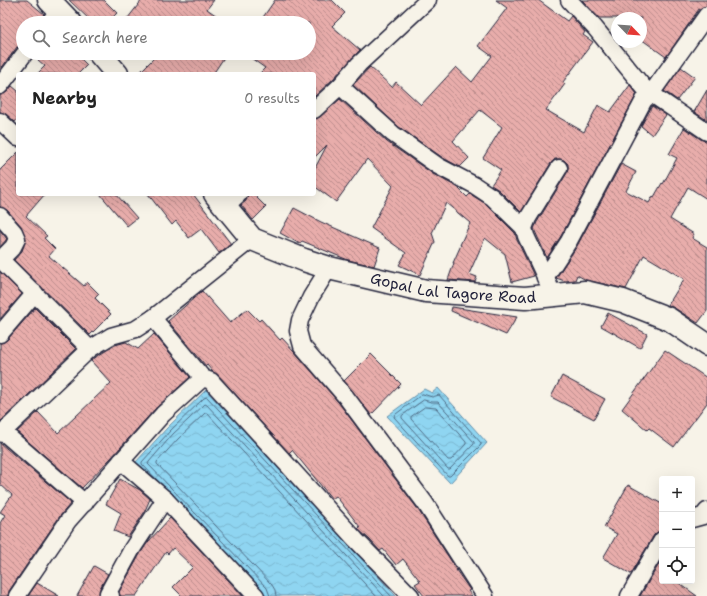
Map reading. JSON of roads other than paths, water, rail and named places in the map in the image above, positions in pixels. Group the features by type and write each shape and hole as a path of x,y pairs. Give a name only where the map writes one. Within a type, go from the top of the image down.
{"street":[{"path":"316,108 340,86 359,64 428,0"},
{"path":"569,0 596,28 650,95 656,97 707,132"},
{"path":"549,286 570,241 644,100 650,95 707,14"},
{"path":"0,86 20,60"},
{"path":"105,60 115,72"},
{"path":"340,86 393,134 438,166 474,185 492,197 524,228 526,236 549,286"},
{"path":"0,121 16,136"},
{"path":"524,228 534,207 559,168"},
{"name":"Gopal Lal Tagore Road","path":"227,198 252,239 304,260 329,268 426,291 525,298 549,286 585,292 623,301 669,319 707,345"},
{"path":"0,216 14,232 17,240 13,247 0,260 90,349"},
{"path":"84,503 2,432 90,349 111,336 136,329 153,318 252,239"},
{"path":"329,268 311,297 300,320 298,331 302,346 346,397 425,503 485,596"},
{"path":"0,334 35,293"},
{"path":"153,318 203,378 211,380 356,540 411,596"},
{"path":"17,596 68,521 163,414 203,378"},
{"path":"121,461 165,499 256,596"},
{"path":"111,596 108,593 132,549 165,499"},
{"path":"695,518 703,516 707,511"},
{"path":"629,596 659,545"}],"water":[{"path":"438,388 487,443 450,483 387,416 424,389 432,393"},
{"path":"206,390 396,596 262,596 135,463 167,428"}]}
